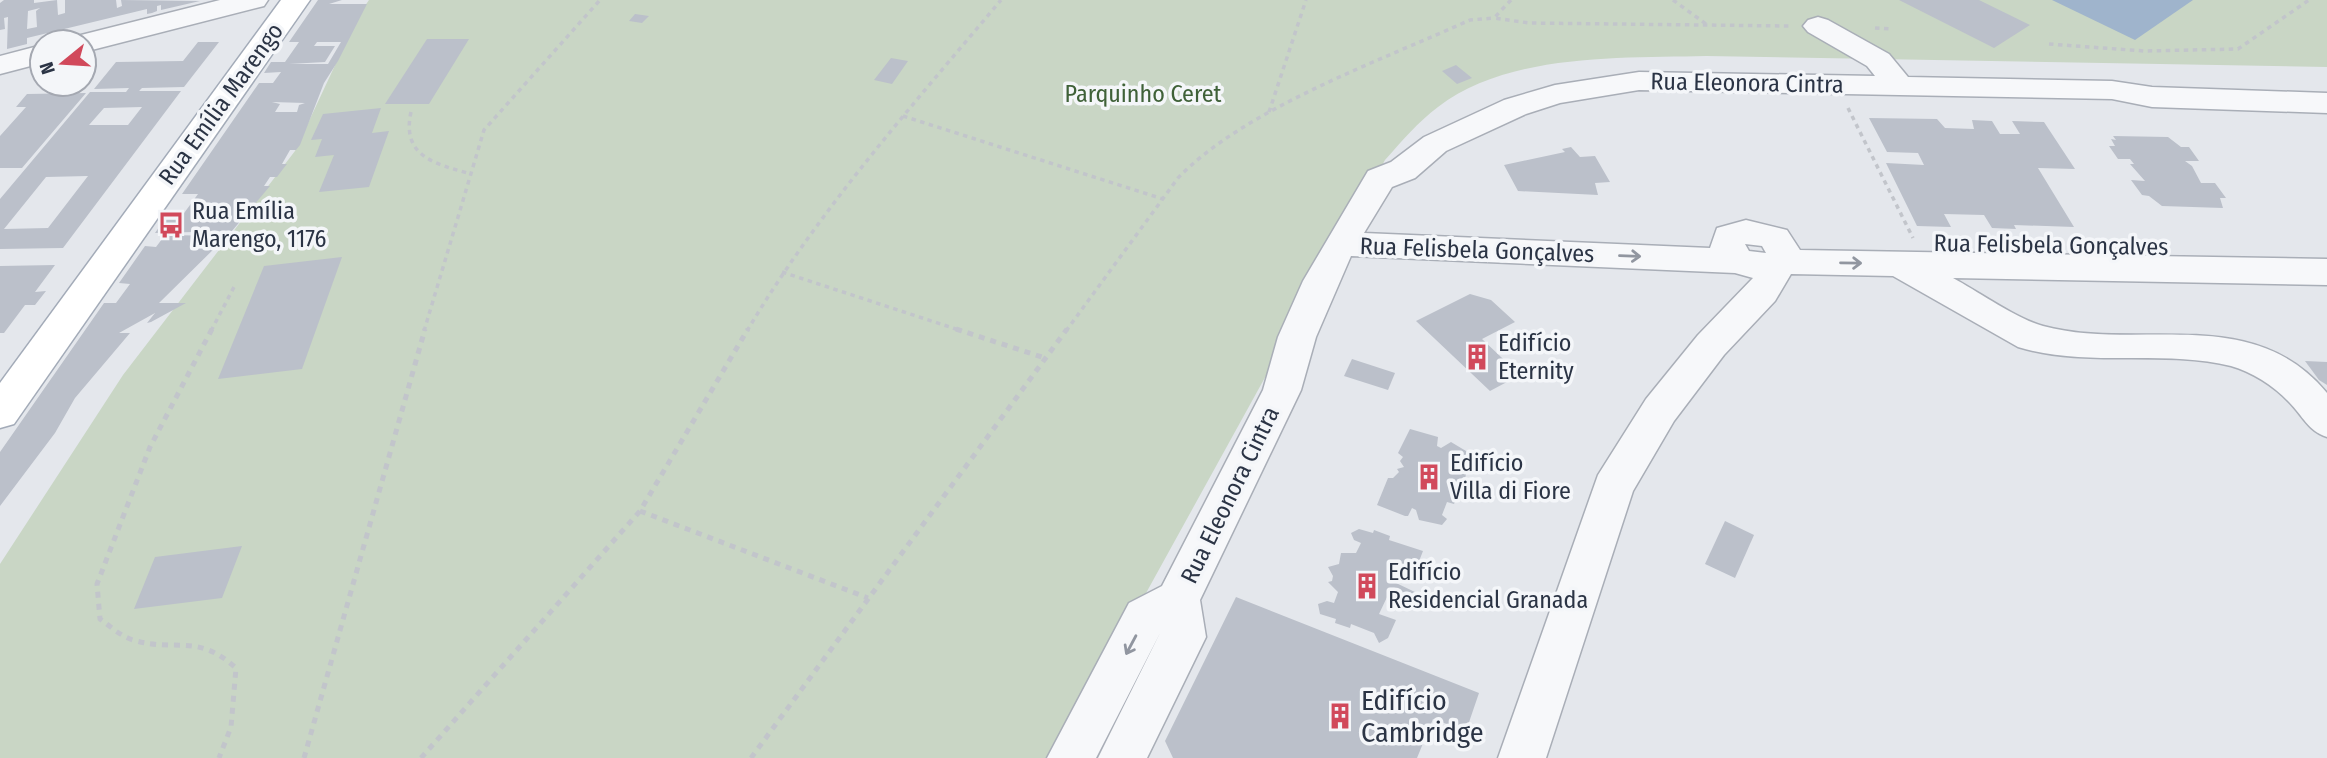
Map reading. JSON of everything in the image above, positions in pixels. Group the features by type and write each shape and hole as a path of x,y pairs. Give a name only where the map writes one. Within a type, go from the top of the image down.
{"main road":[{"name":"Rua Emília Marengo","path":"0,413 296,0"}],"street":[{"path":"98,39 254,0"},
{"path":"1818,26 1878,60 1900,86"},
{"path":"0,65 28,58"},
{"name":"Rua Eleonora Cintra","path":"1122,758 1183,637 1178,600 1282,390 1310,360 1360,234 1402,186 1403,170 1435,144 1515,107 1555,94 1639,81 2112,90 2152,97 2318,98"},
{"path":"2318,98 2327,133"},
{"name":"Rua Felisbela Gonçalves","path":"1360,234 1759,259 1908,253 2327,253"},
{"path":"1908,253 2031,337 2053,344 2110,348 2220,348 2248,356 2292,381 2327,422"},
{"name":"Rua Felisbela Gonçalves","path":"1908,253 2327,272"},
{"path":"1522,758 1613,487 1660,410 1711,345 1759,259"},
{"name":"Rua Eleonora Cintra","path":"1075,757 1145,617 1178,600"}],"path":[{"path":"304,758 484,130 600,0"},
{"path":"421,758 640,511 782,272 903,116 1001,0"},
{"path":"1269,113 1306,0"},
{"path":"1494,18 1511,0"},
{"path":"1673,0 1707,24"},
{"path":"2049,44 2144,51 2238,49 2309,0"},
{"path":"751,758 1045,358 1198,157 1269,113 1470,20 1494,18 1529,23 1892,29"},
{"path":"1837,85 1908,253"},
{"path":"411,112 406,126 408,142 421,155 471,174"},
{"path":"903,116 1163,200"},
{"path":"782,272 1045,358"},
{"path":"219,758 231,727 236,668 220,652 198,644 169,645 130,640 100,619 97,584 150,447 234,287"},
{"path":"640,511 867,598"}],"green space":[{"name":"Parquinho Ceret","path":"369,0 2327,0 2327,67 1638,57 1567,62 1532,68 1466,89 1431,113 1385,160 1055,758 0,758 0,564 123,375 295,151 358,16"}],"water":[{"path":"2052,0 2193,0 2135,40"}],"building":[{"path":"4,0 34,0 34,3 57,0 58,15 65,13 65,0 116,0 117,8 122,6 121,0 200,1 161,10 161,5 152,13 147,14 147,9 68,28 32,28 37,27 36,11 40,8 28,11 27,44 7,49 8,17 4,18 5,29 0,30 0,3"},
{"path":"318,0 342,0 329,4 367,4 324,83 300,145 296,150 290,150 282,164 287,164 277,177 270,177 264,186 270,186 232,231 155,233 164,220 179,220 198,194 182,194 259,83 273,83 281,72 264,73 271,62 285,62 299,42 289,42","holes":["317,42 341,42 328,64 289,64 325,62 335,46 314,46","272,102 305,103 299,105 297,112 275,112 280,104"]},
{"path":"1899,0 1979,0 2030,25 1994,48"},
{"path":"635,14 649,16 642,23 629,21"},
{"path":"427,39 469,39 429,104 385,104"},
{"path":"198,42 219,42 184,87 142,88 139,91 181,91 63,248 0,249 0,199 85,98 98,98 98,92 126,92 129,88 98,89 98,84 116,62 183,61","holes":["142,107 128,125 89,125 104,108","88,176 48,228 4,229 46,177"]},
{"path":"891,58 908,61 892,84 874,80"},
{"path":"1456,65 1472,78 1457,84 1442,71"},
{"path":"27,94 28,98 82,98 22,168 0,168 0,136 26,107 16,107"},
{"path":"381,108 372,133 389,131 369,187 319,192 334,155 315,157 322,139 311,140 323,114"},
{"path":"1869,118 1937,119 1945,128 1974,129 1972,120 1992,121 2000,134 2020,134 2012,121 2044,122 2075,169 2038,168 2074,227 2014,225 2016,229 1992,228 1984,215 1944,214 1951,227 1917,226 1886,163 1924,165 1918,153 1887,152"},
{"path":"2113,136 2168,137 2181,147 2189,147 2199,161 2185,161 2192,166 2201,183 2215,183 2226,198 2220,198 2223,208 2162,206 2149,196 2142,195 2131,180 2145,181 2130,164 2134,164 2130,159 2118,159 2109,146 2115,146 2111,139 2116,140"},
{"path":"1571,147 1580,157 1595,156 1610,182 1595,183 1598,195 1518,191 1504,165 1565,152 1562,149"},
{"path":"165,235 227,236 159,303 186,303 147,323 155,313 119,333 130,333 75,398 55,433 0,506 0,452 104,303 116,303 130,284 119,283 145,246 156,247"},
{"path":"342,257 302,369 218,379 264,266"},
{"path":"55,265 35,292 46,291 35,305 25,305 4,333 0,333 0,266"},
{"name":"Edifício Eternity","path":"1470,294 1491,300 1515,322 1482,339 1520,375 1490,391 1416,321"},
{"path":"1352,359 1395,373 1388,390 1344,376"},
{"path":"2305,361 2327,362 2327,385 2319,380"},
{"name":"Edifício Villa di Fiore","path":"1410,429 1438,437 1437,446 1441,448 1451,442 1471,454 1468,459 1464,458 1459,472 1466,474 1464,484 1479,492 1478,498 1473,500 1458,495 1454,504 1447,502 1442,515 1447,519 1442,525 1419,520 1416,510 1412,508 1408,516 1405,516 1377,505 1388,478 1393,478 1399,472 1397,469 1404,467 1400,461 1403,457 1398,453"},
{"path":"1725,521 1754,535 1735,578 1705,564"},
{"name":"Edifício Residencial Granada","path":"1359,529 1373,533 1374,530 1390,536 1389,540 1423,551 1416,569 1401,563 1394,582 1417,593 1414,602 1409,603 1388,595 1379,614 1396,620 1388,638 1379,643 1374,633 1351,624 1350,628 1335,623 1336,619 1320,614 1318,604 1327,601 1334,603 1338,592 1328,582 1332,581 1333,576 1328,567 1339,564 1341,553 1356,553 1361,543 1354,540 1351,533"},
{"path":"242,546 222,598 134,609 155,557"},
{"path":"1236,597 1479,693 1466,731 1433,719 1417,758 1173,758 1165,741"}],"place":[{"name":"Rua Emília Marengo, 1176","path":"171,225"},
{"name":"Edifício Eternity","path":"1477,357"},
{"name":"Edifício Villa di Fiore","path":"1429,477"},
{"name":"Edifício Residencial Granada","path":"1367,586"},
{"name":"Edifício Cambridge","path":"1340,716"}]}
